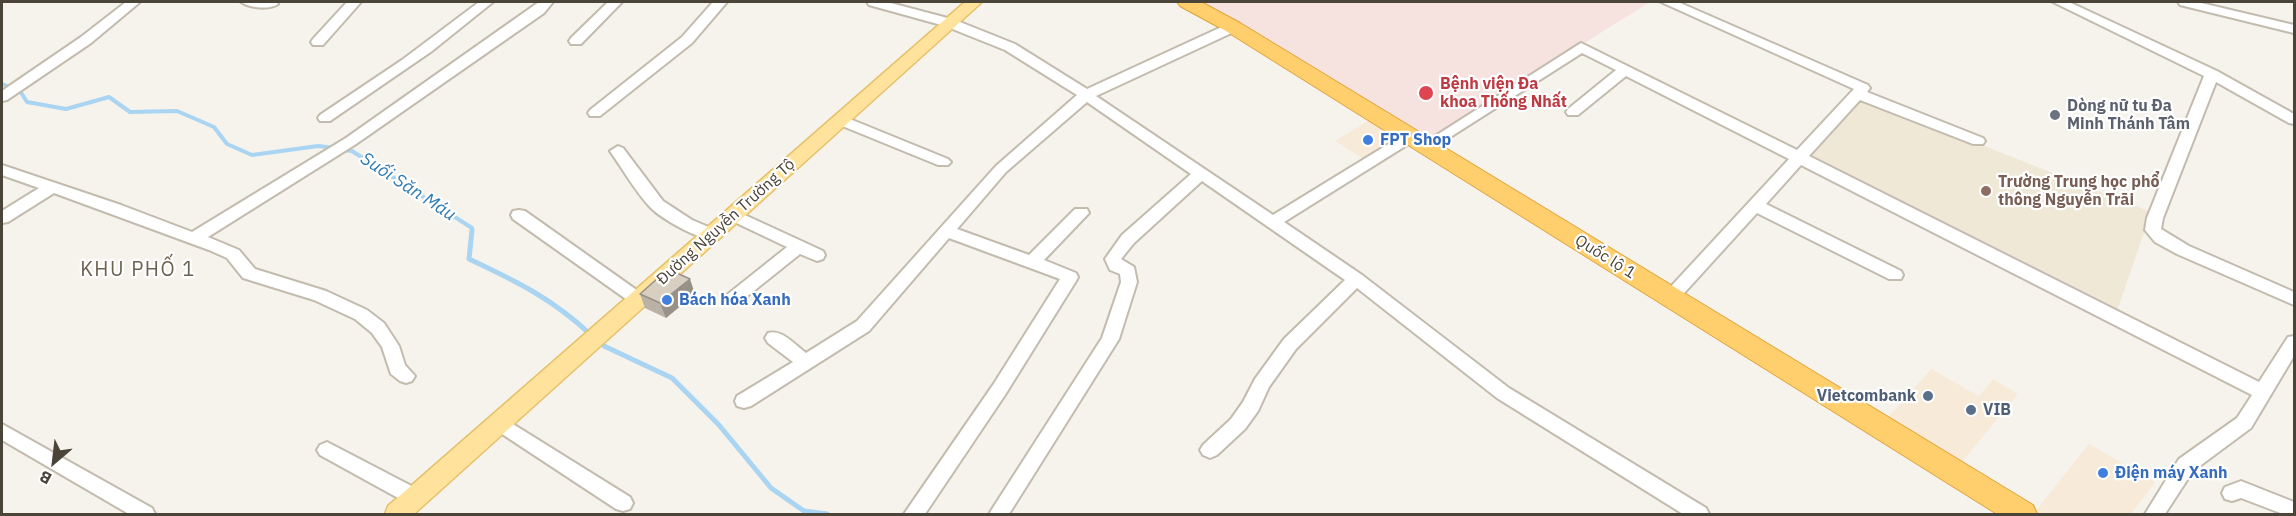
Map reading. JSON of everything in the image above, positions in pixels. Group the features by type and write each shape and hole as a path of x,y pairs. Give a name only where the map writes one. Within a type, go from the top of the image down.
{"highway":[{"name":"Quốc lộ 1","path":"1186,2 1233,27 2022,514"}],"main road":[{"name":"Đường Nguyễn Trường Tộ","path":"398,514 974,2"}],"street":[{"path":"4,95 86,40 133,2"},
{"path":"248,2 271,4"},
{"path":"318,42 354,2"},
{"path":"325,118 404,65 486,2"},
{"path":"193,239 351,141 538,10 546,2"},
{"path":"576,41 615,2"},
{"path":"594,113 687,39 720,2"},
{"path":"874,2 950,23 1011,47 1086,95 1356,279 1503,393 1699,514"},
{"path":"1668,2 1863,87 1670,298"},
{"path":"2060,2 2212,74 2295,120"},
{"path":"2185,2 2295,29"},
{"path":"744,400 807,363 863,326 1001,169 1086,95 1233,27"},
{"path":"1273,222 1418,142 1581,47 2264,393"},
{"path":"1573,112 1626,69"},
{"path":"2212,74 2155,218 2153,230 2161,238 2183,250 2295,299"},
{"path":"1858,94 1978,141"},
{"path":"840,120 943,162"},
{"path":"618,152 657,206 686,224 712,235"},
{"path":"2,170 193,239 233,255 241,269 253,275 309,290 354,310 387,337 395,351 397,369 406,376"},
{"path":"999,514 1110,339 1129,282 1128,271 1116,266 1113,259 1128,239 1201,173"},
{"path":"2,218 52,187"},
{"path":"1755,205 1895,275"},
{"path":"1032,262 1081,213"},
{"path":"519,215 639,300"},
{"path":"734,215 817,255"},
{"path":"914,514 999,390 1070,277 946,231"},
{"path":"734,298 799,246"},
{"path":"1210,450 1245,415 1261,384 1290,344 1356,279"},
{"path":"774,338 807,363"},
{"path":"2155,514 2186,465 2244,423 2295,342"},
{"path":"500,423 623,503"},
{"path":"2,431 145,514"},
{"path":"327,450 416,498"},
{"path":"2232,494 2241,489 2295,510"}],"shaded area":[{"name":"Bệnh viện Đa khoa Thống Nhất","path":"1196,2 1650,2 1427,141"},
{"name":"Trường Trung học phổ thông Nguyễn Trãi","path":"1861,97 2151,212 2116,314 1806,156"},
{"name":"FPT Shop","path":"1371,119 1402,138 1365,160 1335,141"},
{"name":"VIB","path":"1931,369 1979,396 1993,379 2018,394 1958,467 1884,422"},
{"name":"Điện máy Xanh","path":"2089,444 2155,482 2131,514 2034,513"}],"building":[{"path":"668,269 690,279 660,303 640,294"}],"waterway":[{"name":"Suối Săn Máu","path":"2,84 20,91 27,102 66,109 109,97 130,112 177,111 214,127 227,144 252,155 318,146 335,148"},
{"name":"Suối Săn Máu","path":"343,150 352,151 472,230"},
{"name":"Suối Săn Máu","path":"472,230 469,259 503,275 548,301 591,335"},
{"name":"Suối Săn Máu","path":"598,340 604,346 672,378 719,425 771,488 804,511 827,514"}],"place":[{"name":"Bệnh viện Đa khoa Thống Nhất","path":"1426,93"},
{"name":"Dòng nữ tu Đa Minh Thánh Tâm","path":"2055,115"},
{"name":"FPT Shop","path":"1368,140"},
{"name":"Trường Trung học phổ thông Nguyễn Trãi","path":"1986,191"},
{"name":"Bách hóa Xanh","path":"667,300"},
{"name":"Vietcombank","path":"1928,396"},
{"name":"VIB","path":"1971,410"},
{"name":"Điện máy Xanh","path":"2103,473"}],"district":[{"name":"KHU PHỐ 1","path":"138,270"}]}
